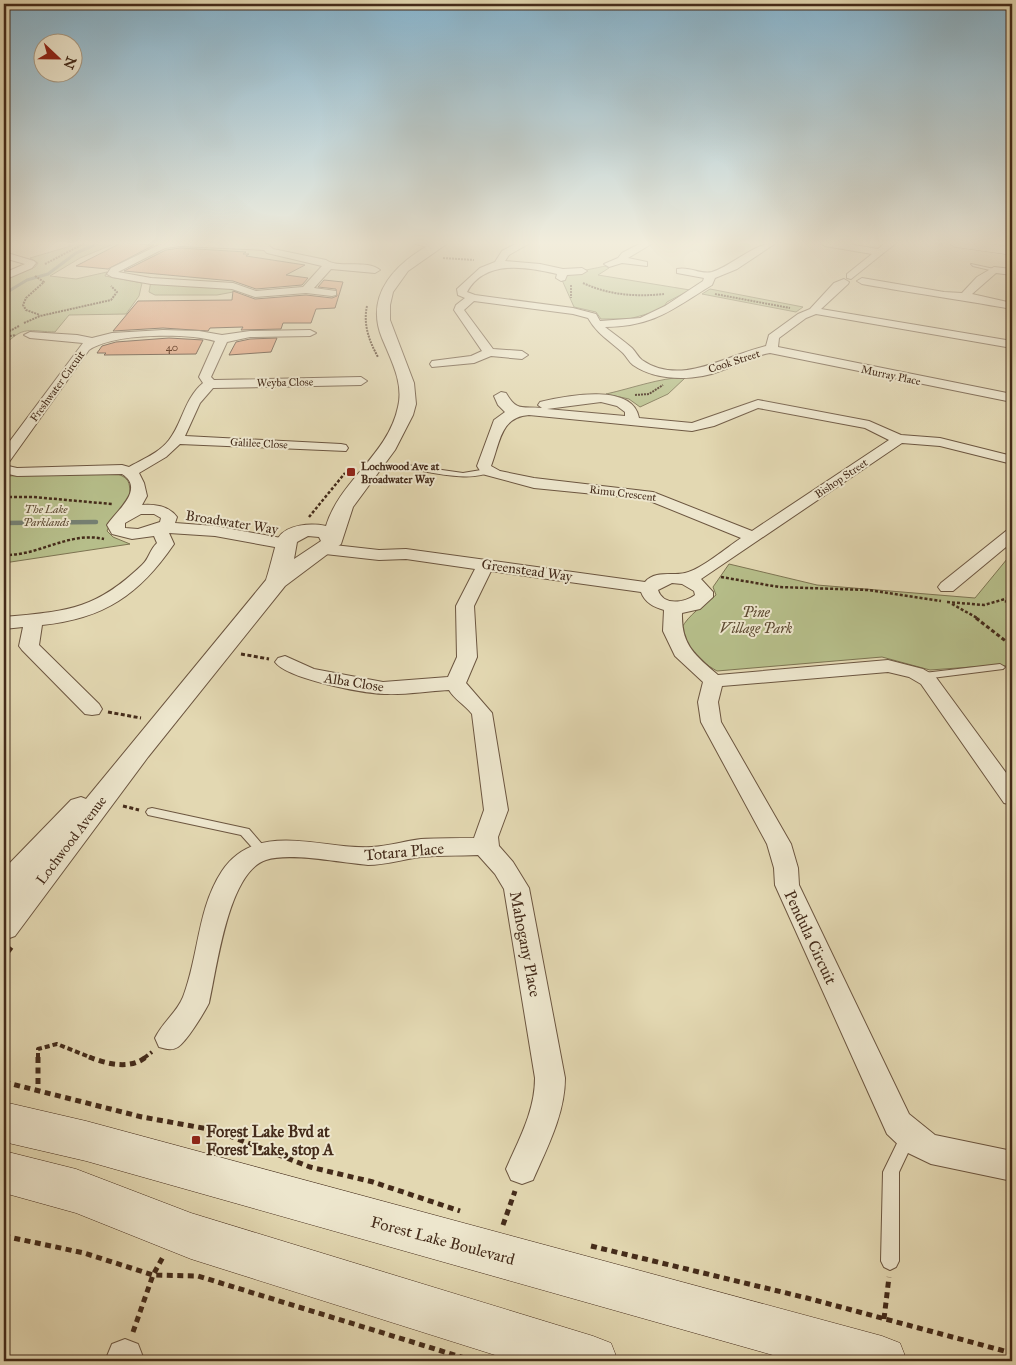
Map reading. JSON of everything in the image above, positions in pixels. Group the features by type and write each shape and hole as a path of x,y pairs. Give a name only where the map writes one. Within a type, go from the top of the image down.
{"main road":[{"name":"Forest Lake Boulevard","path":"4,1122 883,1340"},
{"path":"4,1172 76,1191 178,1231 593,1361"}],"street":[{"path":"346,502 296,535 300,553 327,544 346,502 386,452 398,432 406,413 408,393 406,377 382,320 383,307"},
{"path":"460,307 459,310 465,322 473,328 489,352"},
{"name":"Cook Street","path":"540,307 573,311 592,316 600,329 628,352 636,362 659,374 673,375 718,368 748,354 770,349 773,346 773,337 802,316 815,311 817,307"},
{"path":"598,324 644,321 669,307"},
{"path":"815,311 984,342 1012,345"},
{"path":"131,472 157,458 176,440 198,392 210,384 205,377 222,339 250,334 310,333"},
{"name":"Freshwater Circuit","path":"4,459 85,347 92,342 123,336 205,334 222,339"},
{"path":"30,335 77,338 92,342"},
{"name":"Murray Place","path":"770,349 1012,398"},
{"path":"436,364 474,359 489,352 522,355"},
{"name":"Weyba Close","path":"210,384 360,381"},
{"path":"501,396 505,405 522,411 633,422 692,434 745,406 758,404 869,425 898,439 928,440 1012,460"},
{"path":"486,471 484,466 501,420 522,411 599,398 612,399 622,402 631,410 633,422"},
{"name":"Bishop Street","path":"693,576 898,439"},
{"name":"Galilee Close","path":"176,440 341,448"},
{"path":"4,469 17,472 122,469 131,472 136,477 133,505"},
{"name":"Rimu Crescent","path":"486,471 534,483 648,495 753,537"},
{"path":"4,623 66,617 104,604 148,569 155,561 162,529 144,497 116,521 116,528 123,533 137,535 156,547 162,529"},
{"name":"Broadwater Way","path":"133,505 162,529 296,535"},
{"name":"Broadwater Way","path":"162,529 176,513 296,535"},
{"path":"948,595 1012,534"},
{"name":"Lochwood Avenue","path":"277,581 296,535"},
{"name":"Lochwood Avenue","path":"4,928 138,751 222,651 277,581 327,544"},
{"name":"Greenstead Way","path":"327,544 379,554 406,554 648,588"},
{"path":"486,565 465,606 467,657 457,676 456,683 460,692 471,699 482,713 496,810 486,837 486,846"},
{"path":"693,576 701,586 704,597 693,606 673,607 653,600 648,594 648,588 658,580 693,576"},
{"path":"673,607 672,631 685,656 713,681 888,666 924,676 1012,797"},
{"path":"33,621 29,646 92,709"},
{"name":"Alba Close","path":"284,662 308,674 382,688 456,683"},
{"name":"Pendula Circuit","path":"713,681 708,702 712,722 779,844 786,868 786,885 898,1124 917,1142 931,1149 1012,1166"},
{"name":"Lochwood Avenue","path":"4,888 50,838 138,751"},
{"name":"Totara Place","path":"169,1038 195,1003 219,901 232,876 241,864 262,852 287,849 371,856 422,848 486,846"},
{"name":"Mahogany Place","path":"486,846 489,853 504,868 516,888 550,1078 550,1095 546,1111 522,1169"}],"lane":[{"name":"Rimu Crescent","path":"410,467 463,474 486,471"},
{"path":"924,676 1000,667"},
{"path":"152,812 245,832 262,852"},
{"path":"890,1262 891,1172 909,1135"}],"path":[{"path":"24,307 26,310 40,316"},
{"path":"4,334 40,316 81,307"},
{"path":"573,307 573,311"},
{"path":"612,399 649,394 658,390 673,375"},
{"path":"296,535 346,472"},
{"path":"4,497 33,496 64,500 82,499 116,505 133,505"},
{"path":"4,555 30,554 65,541 95,536 106,540"},
{"path":"693,576 779,587 948,595 984,605 1005,601 1012,597"},
{"path":"948,595 986,623 1012,646"},
{"path":"1005,601 1012,604"},
{"path":"222,651 284,662"},
{"path":"92,709 163,721"},
{"path":"119,806 152,812"},
{"path":"38,1089 38,1049 57,1044 106,1064 137,1064 169,1038"},
{"path":"4,1082 38,1089 142,1117 214,1130 310,1168 373,1182 466,1212"},
{"path":"503,1225 522,1169"},
{"path":"494,1222 512,1227"},
{"path":"124,1359 153,1275 178,1231"},
{"path":"4,1236 84,1253 153,1275 198,1276 474,1361"},
{"path":"588,1245 807,1298 883,1340 1012,1354"},
{"path":"883,1340 890,1262"}],"green space":[{"path":"4,307 131,307 126,314 69,315 55,332 24,331 8,342 4,342"},
{"path":"574,307 664,307 654,312 629,319 601,319 596,312"},
{"path":"768,307 803,307 796,312"},
{"path":"686,377 668,394 640,407 629,399 606,394 656,381"},
{"name":"The Lake Parklands","path":"115,473 121,475 129,483 130,502 112,520 107,531 113,537 130,544 4,563 4,476"},
{"name":"Pine Village Park","path":"1012,553 1012,667 999,665 930,670 882,657 717,671 694,654 681,629 692,615 716,595 713,587 729,564 817,585 975,598"}],"building":[{"path":"133,307 335,307 316,309 311,323 283,323 281,329 241,330 243,327 210,328 208,331 163,328 113,331"},
{"path":"169,338 203,340 196,354 104,355 106,353 97,353 102,346 116,342"},
{"path":"277,338 271,352 229,355 236,342 250,339"}],"waterway":[{"path":"4,523 96,522"}],"place":[{"name":"Lochwood Ave at Broadwater Way","path":"351,472"},
{"name":"Forest Lake Bvd at Forest Lake, stop A","path":"196,1140"}]}
